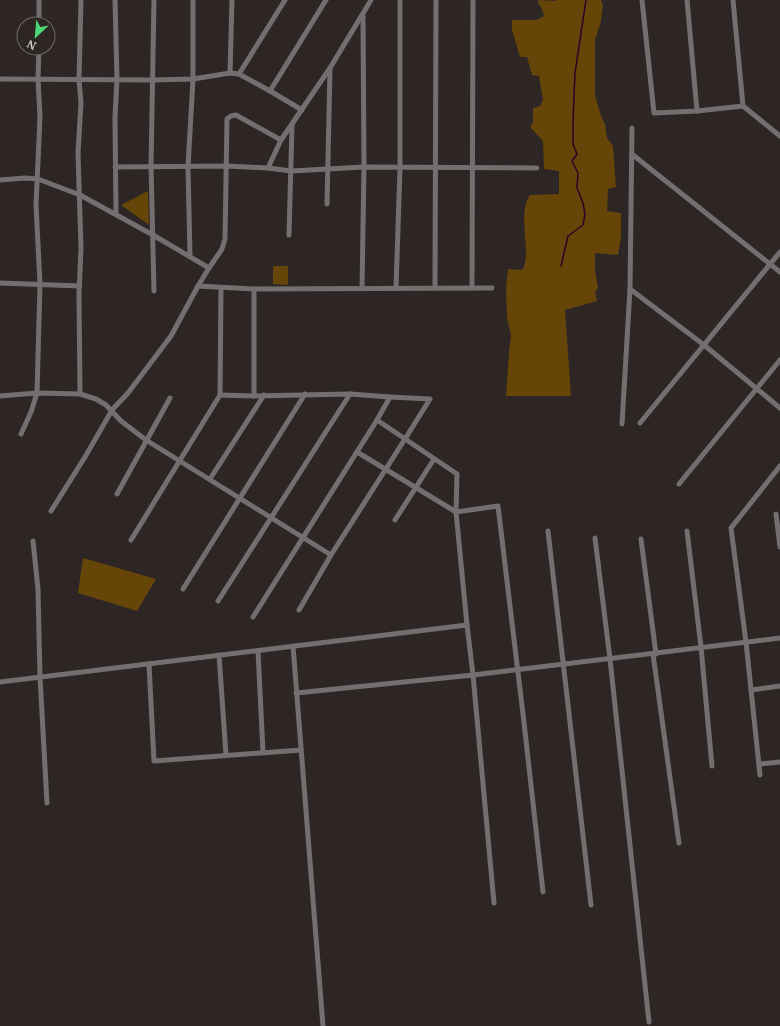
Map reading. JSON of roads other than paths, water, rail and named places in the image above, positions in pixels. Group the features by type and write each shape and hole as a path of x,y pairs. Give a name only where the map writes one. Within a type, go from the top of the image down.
{"street":[{"path":"39,0 39,16"},
{"path":"80,394 80,195 78,153 81,103 79,80 81,0"},
{"path":"116,0 116,214"},
{"path":"154,0 151,166 154,291"},
{"path":"190,256 188,167 193,79 193,0"},
{"path":"230,74 232,0"},
{"path":"239,74 285,0"},
{"path":"270,91 326,0"},
{"path":"268,168 281,140 330,68 371,0"},
{"path":"396,288 400,168 400,0"},
{"path":"435,288 436,0"},
{"path":"472,288 473,0"},
{"path":"642,0 654,113 697,111 743,106 780,136"},
{"path":"687,0 697,111"},
{"path":"733,0 743,106"},
{"path":"362,289 364,167 363,15"},
{"path":"21,434 31,412 37,393 40,284 36,205 40,117 38,79 39,56"},
{"path":"327,204 329,170 330,68"},
{"path":"0,79 153,80 193,79 239,74 302,110"},
{"path":"51,511 112,410 128,393 171,336 198,286 222,249 225,239 227,119 236,115 281,140"},
{"path":"289,236 292,125"},
{"path":"622,424 630,289 633,155 632,128"},
{"path":"633,155 780,272"},
{"path":"115,167 226,166 268,168 291,171 364,167 537,168"},
{"path":"0,180 25,178 38,180 80,195 209,268"},
{"path":"640,424 780,252"},
{"path":"0,283 80,286"},
{"path":"198,286 221,288 362,289 492,288"},
{"path":"131,540 220,395 221,288"},
{"path":"254,288 254,396"},
{"path":"630,289 704,345 780,408"},
{"path":"679,484 780,360"},
{"path":"0,396 37,393 80,394 96,400 112,410 121,421 146,440 240,497 331,555"},
{"path":"183,589 305,394"},
{"path":"220,395 254,396 350,394 430,399 331,555 299,610"},
{"path":"218,601 350,394"},
{"path":"210,479 264,395"},
{"path":"253,617 302,536 357,452 390,397"},
{"path":"117,494 170,398"},
{"path":"377,420 457,474 456,512 494,903"},
{"path":"357,452 456,512 498,506 510,612 519,671 544,892"},
{"path":"394,520 434,459"},
{"path":"760,776 746,642 731,528 780,466"},
{"path":"776,514 780,547"},
{"path":"548,531 562,665 591,906"},
{"path":"687,531 701,647 712,766"},
{"path":"595,538 610,659 649,1022"},
{"path":"641,539 654,654 679,842"},
{"path":"33,541 38,588 40,678 47,803"},
{"path":"0,682 467,626"},
{"path":"296,693 519,671 780,638"},
{"path":"293,646 323,1026"},
{"path":"258,651 263,752"},
{"path":"219,655 226,755"},
{"path":"149,664 154,761 301,750"},
{"path":"751,690 780,686"},
{"path":"759,764 780,762"}],"waterway":[{"path":"561,266 568,236 583,225 585,214 583,203 577,188 578,173 572,161 577,154 573,144 575,73 586,0"}]}
